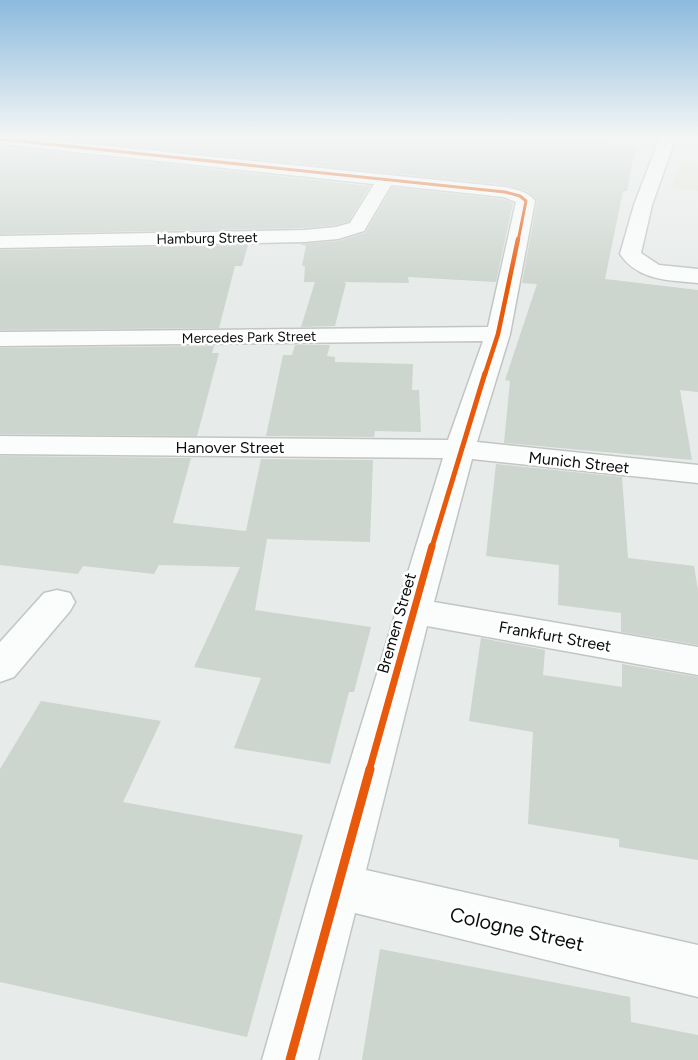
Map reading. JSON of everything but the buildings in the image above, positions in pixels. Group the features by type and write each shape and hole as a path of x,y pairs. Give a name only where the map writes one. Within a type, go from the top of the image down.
{"street":[{"name":"Hamburg Street","path":"0,242 293,236 338,233 357,227 381,186"},
{"name":"Bremen Street","path":"290,1060 413,611 460,449 498,334 526,201 520,196 445,186"},
{"path":"650,186 630,254 636,263 648,270 698,276"},
{"name":"Mercedes Park Street","path":"0,339 498,334"},
{"name":"Hanover Street","path":"0,445 460,449"},
{"name":"Munich Street","path":"460,449 698,474"},
{"path":"0,667 57,602"},
{"name":"Frankfurt Street","path":"413,611 698,661"},
{"name":"Cologne Street","path":"336,886 698,971"}],"green space":[{"path":"698,186 698,191 671,187"}],"cycle path":[{"path":"290,1060 413,611 460,449 498,334 526,201 520,196 505,192 452,186"}]}
